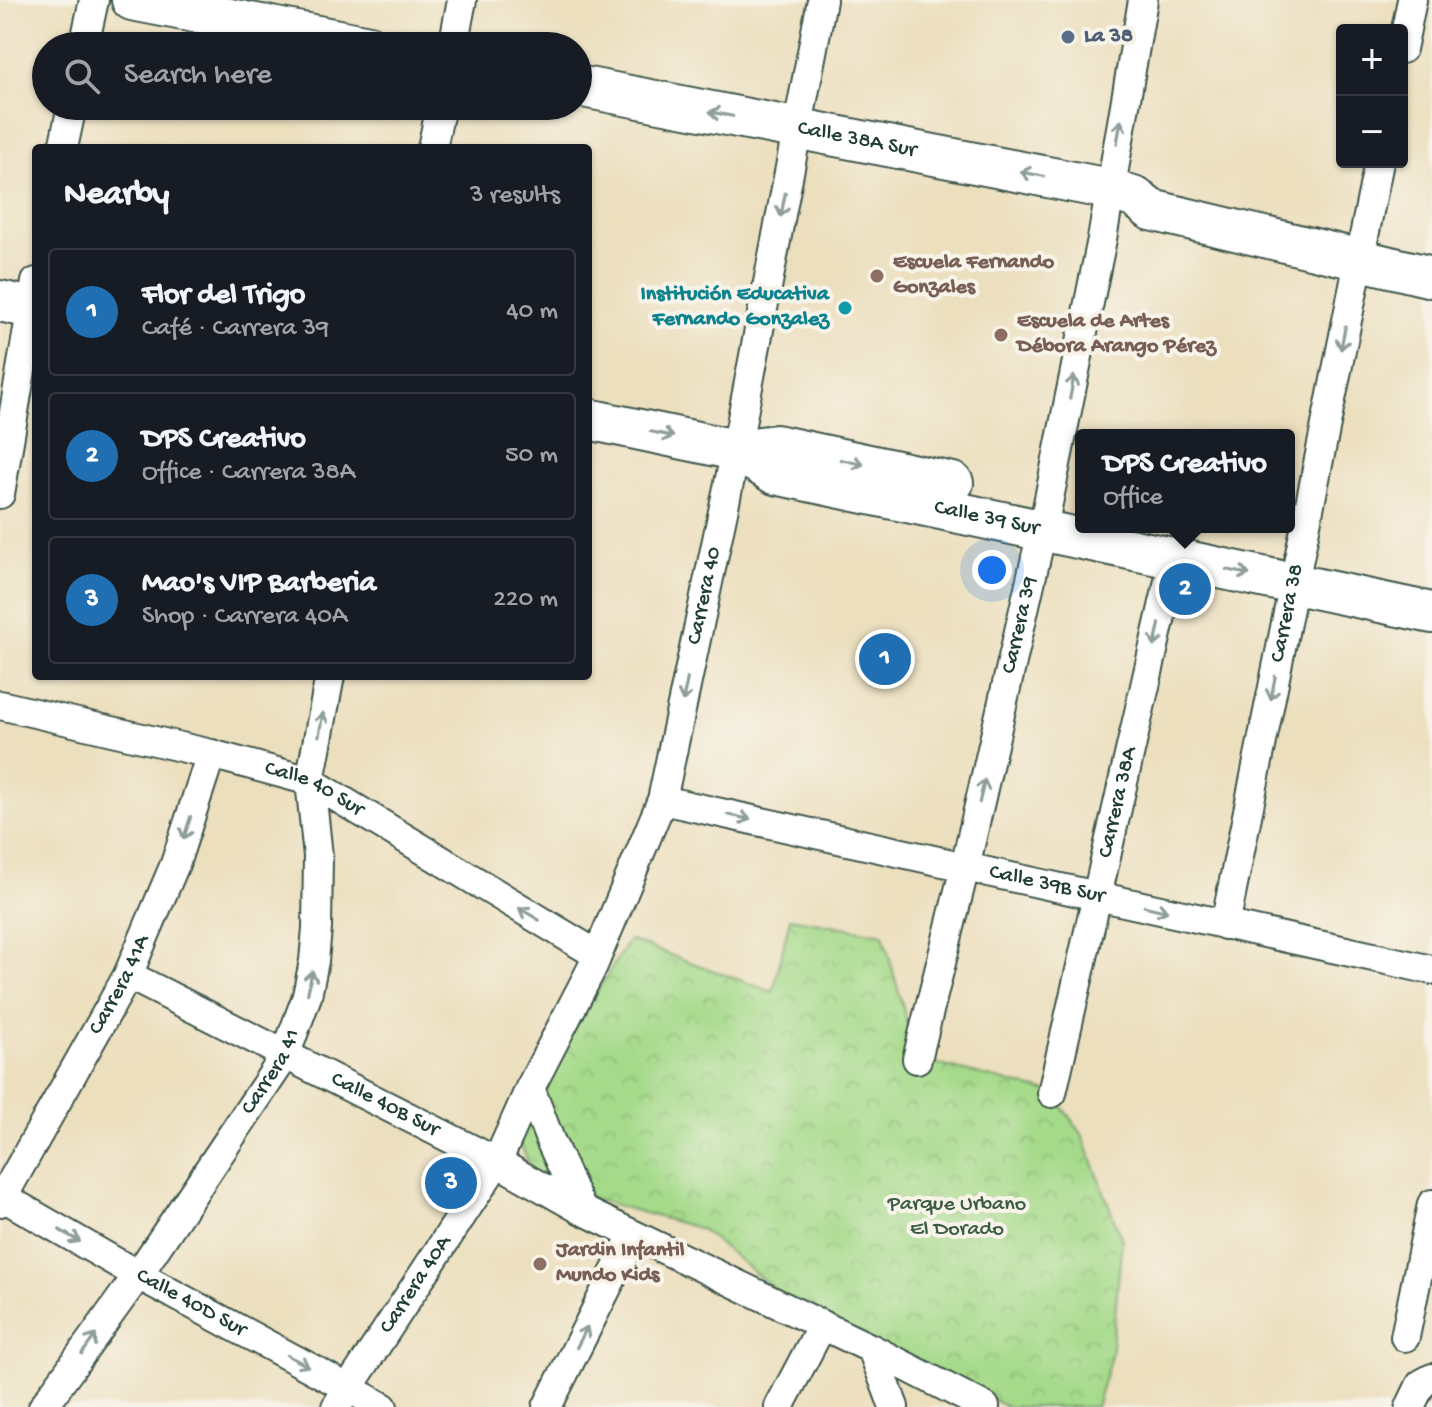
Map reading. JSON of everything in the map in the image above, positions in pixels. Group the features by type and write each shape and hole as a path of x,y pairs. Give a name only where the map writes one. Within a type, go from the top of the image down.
{"street":[{"path":"87,32 94,0"},
{"path":"132,0 297,32"},
{"path":"456,32 462,0"},
{"name":"Carrera 40","path":"497,1162 596,954 662,800 736,450 822,0"},
{"name":"Carrera 39","path":"917,1059 1057,515 1102,239 1122,193 1143,0"},
{"path":"1407,24 1412,0"},
{"name":"Calle 38A Sur","path":"592,89 1122,193 1151,210 1361,248 1432,251"},
{"path":"64,144 69,120"},
{"path":"433,144 438,120"},
{"name":"Carrera 38","path":"1225,925 1378,168"},
{"name":"Calle 38A Sur","path":"1361,248 1432,277"},
{"path":"0,494 26,300"},
{"name":"Calle 39 Sur","path":"592,420 736,450 775,474 1057,515"},
{"name":"Calle 39 Sur","path":"1126,533 1297,571 1432,589"},
{"name":"Carrera 38A","path":"1052,1093 1096,896 1164,543"},
{"name":"Calle 39 Sur","path":"1297,571 1432,613"},
{"name":"Carrera 41","path":"43,1407 138,1275 285,1056 307,996 317,928 318,856 310,781 329,680"},
{"name":"Calle 40 Sur","path":"0,705 211,754 310,781 596,954"},
{"name":"Carrera 41A","path":"1,1199 128,975 175,864 211,754"},
{"name":"Calle 39B Sur","path":"662,800 1432,970"},
{"name":"Calle 40B Sur","path":"128,975 497,1162 633,1236 872,1349 985,1407"},
{"path":"530,1088 582,1210"},
{"name":"Carrera 40A","path":"343,1398 497,1162"},
{"name":"Calle 40D Sur","path":"1,1199 138,1275 343,1398 383,1407"},
{"path":"1405,1337 1432,1204"},
{"path":"547,1407 633,1236"},
{"path":"779,1407 821,1327"},
{"path":"872,1349 894,1407"},
{"path":"1410,1407 1421,1384 1432,1378"}],"green space":[{"name":"Parque Urbano El Dorado","path":"790,918 883,934 917,1059 1052,1093 1082,1134 1122,1240 1111,1356 1096,1407 1007,1407 907,1355 821,1327 701,1229 537,1183 513,1126 629,940 773,992"}],"place":[{"name":"La 38","path":"1068,37"},
{"name":"Escuela Fernando Gonzales","path":"877,276"},
{"name":"Institución Educativa Fernando Gonzalez","path":"845,308"},
{"name":"Escuela de Artes Débora Arango Pérez","path":"1001,335"},
{"name":"DPS Creativo","path":"1185,589"},
{"name":"Flor del Trigo","path":"885,659"},
{"name":"Mao's VIP Barberia","path":"451,1183"},
{"name":"Jardin Infantil Mundo Kids","path":"540,1264"}]}
